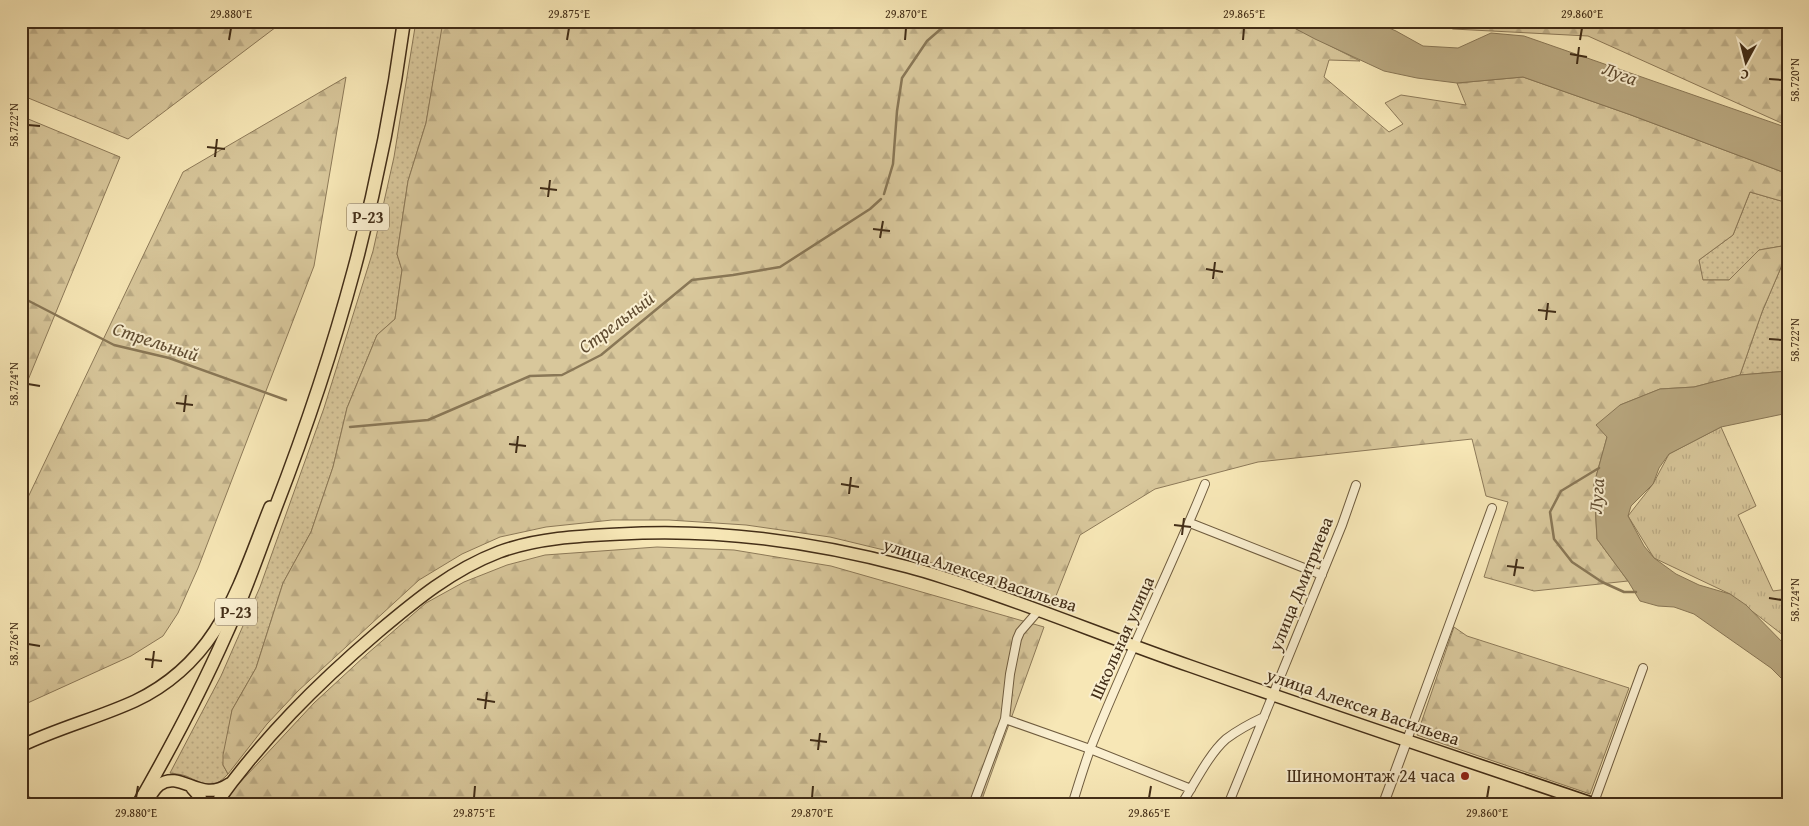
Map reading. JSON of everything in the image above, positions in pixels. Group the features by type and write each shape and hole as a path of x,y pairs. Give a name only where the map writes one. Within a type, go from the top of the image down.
{"highway":[{"name":"Р-23","path":"138,805 178,732 227,633 312,409 360,252 375,189 404,21"},
{"path":"21,802 30,805"}],"main road":[{"path":"21,746 59,729 111,711 151,693 177,675 199,653 217,629 230,604 270,504 312,409"},
{"name":"улица Алексея Васильева","path":"215,805 231,782 284,718 349,657 417,599 460,570 481,559 522,545 564,538 644,532 697,533 797,543 911,568 1039,610 1133,647 1594,804"},
{"path":"146,805 154,791 164,783 176,781 210,791 218,790 231,782"},
{"path":"190,786 200,797 203,805"}],"street":[{"name":"Школьная улица","path":"1072,805 1090,749 1133,647 1190,523 1205,484"},
{"name":"улица Дмитриева","path":"1228,805 1322,575 1356,485"},
{"path":"1383,805 1492,508"},
{"path":"1190,523 1322,575"},
{"path":"973,805 1005,718 1010,674 1017,639 1020,632 1039,610"},
{"path":"1594,804 1643,668"},
{"path":"1181,805 1224,741 1237,731 1264,717"},
{"path":"1005,718 1191,789"}],"green space":[{"path":"21,21 284,21 128,139 21,95"},
{"path":"416,21 443,21 443,25 426,123 408,181 397,254 402,270 395,319 377,335 347,408 333,467 311,532 283,583 256,668 232,710 223,765 228,774 222,780 212,785 203,784 184,775 170,773 221,676 260,587 324,408 373,251 394,157"},
{"path":"443,21 1281,21 1360,61 1329,60 1324,77 1389,132 1403,124 1385,103 1401,95 1466,105 1457,83 1523,77 1788,174 1788,203 1750,192 1733,235 1699,260 1703,280 1729,280 1759,250 1788,245 1788,251 1762,312 1740,375 1694,387 1660,389 1620,405 1607,437 1594,484 1597,539 1628,581 1534,591 1484,577 1508,502 1486,496 1472,439 1258,462 1155,489 1080,535 1052,606 970,575 913,557 830,537 746,525 669,520 612,520 546,527 500,537 462,554 419,580 298,691 267,724 228,774 223,765 223,755 232,710 256,668 283,583 311,532 333,467 347,408 377,335 395,319 402,270 397,254 408,181 426,123"},
{"path":"1431,21 1788,21 1788,126 1588,36 1453,29"},
{"path":"346,77 314,266 198,568 178,613 163,636 131,656 21,706 21,512 183,172"},
{"path":"21,116 120,157 21,397"},
{"path":"1750,192 1788,203 1788,245 1759,250 1729,280 1702,280 1699,260 1733,235"},
{"path":"1788,251 1788,371 1740,375 1762,312"},
{"path":"1721,427 1756,506 1738,515 1773,591 1788,589 1788,639 1730,594 1654,558 1628,516 1653,484 1669,454"},
{"path":"657,547 734,550 831,566 1044,627 980,805 225,805 233,790 314,703 426,603 464,582 507,565 545,555"},
{"path":"1454,627 1467,636 1629,688 1590,794 1417,735"}],"water":[{"name":"Луга","path":"1281,21 1373,21 1423,46 1458,48 1491,33 1524,36 1788,128 1788,174 1523,77 1457,83 1417,78 1384,71"},
{"name":"Луга","path":"1788,371 1788,413 1721,427 1669,454 1659,468 1653,484 1631,506 1628,516 1644,546 1654,558 1676,574 1699,585 1730,594 1746,605 1788,648 1788,690 1782,679 1771,668 1694,614 1674,607 1658,606 1640,601 1628,581 1597,539 1594,484 1607,437 1596,425 1620,405 1660,389 1694,387 1740,375"}],"waterway":[{"name":"Стрельный","path":"884,194 893,164 897,111 902,78 927,41 950,21"},
{"name":"Стрельный","path":"350,427 428,420 530,376 562,375 601,355 692,280 780,267 870,209 881,199"},
{"name":"Стрельный","path":"21,303 27,300 114,345 169,358 286,400"},
{"name":"Луга","path":"1599,468 1561,491 1550,512 1554,539 1572,562 1602,582 1624,592 1636,592"}],"place":[{"name":"Шиномонтаж 24 часа","path":"1465,776"}]}
